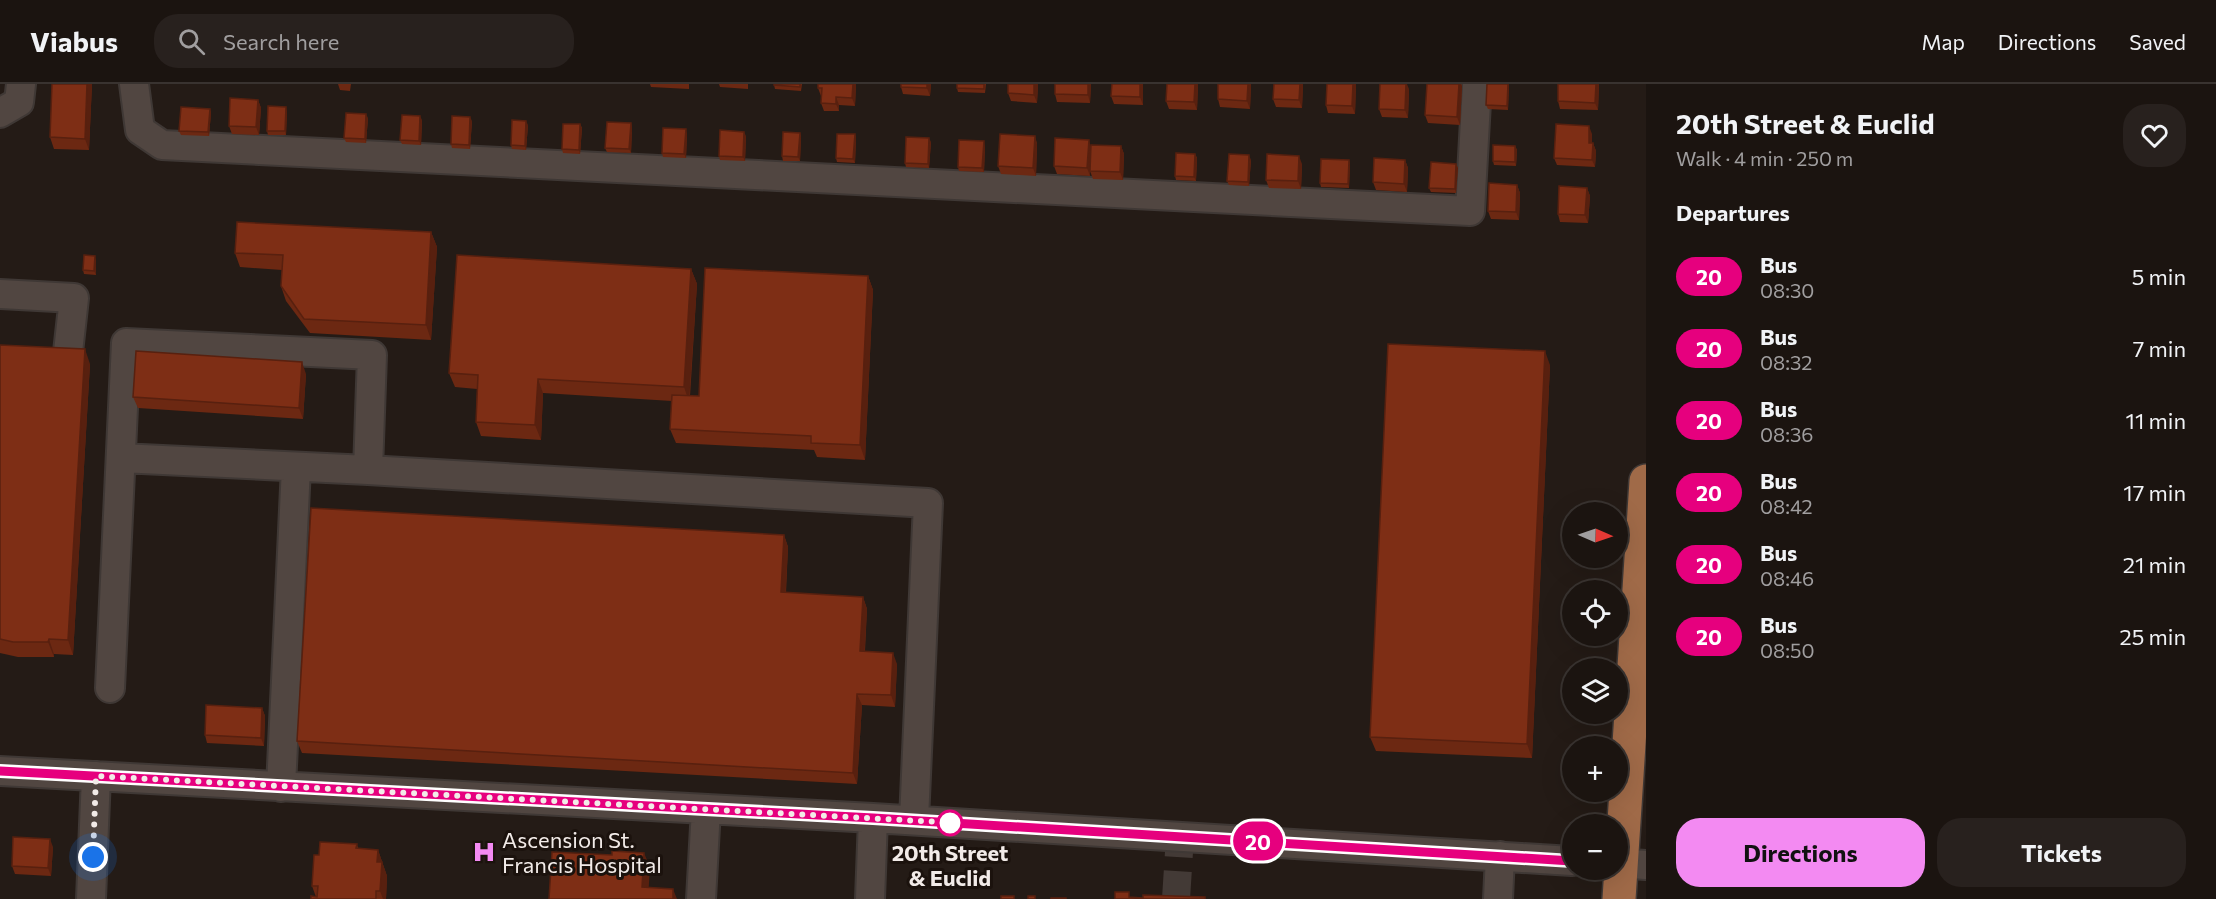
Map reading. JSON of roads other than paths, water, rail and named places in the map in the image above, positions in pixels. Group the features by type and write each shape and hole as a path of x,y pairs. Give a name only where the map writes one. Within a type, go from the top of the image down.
{"main road":[{"path":"1628,864 1646,481"},
{"path":"1619,899 1624,880"}],"street":[{"path":"0,113 19,102 21,84"},
{"path":"134,84 140,130 162,145 1470,211 1477,84"},
{"path":"0,294 74,298 68,352"},
{"path":"110,688 126,343 372,355 368,470"},
{"path":"121,458 928,503 914,820"},
{"path":"281,787 296,467"},
{"path":"0,771 914,820 1562,860"},
{"path":"92,899 96,776"},
{"path":"701,899 706,809"},
{"path":"870,899 873,818"},
{"path":"1498,899 1500,856"}],"tunnel":[{"path":"1176,899 1180,836"}],"place":[{"name":"20th Street & Euclid","path":"950,823"},
{"name":"Ascension St. Francis Hospital","path":"484,852"}]}
